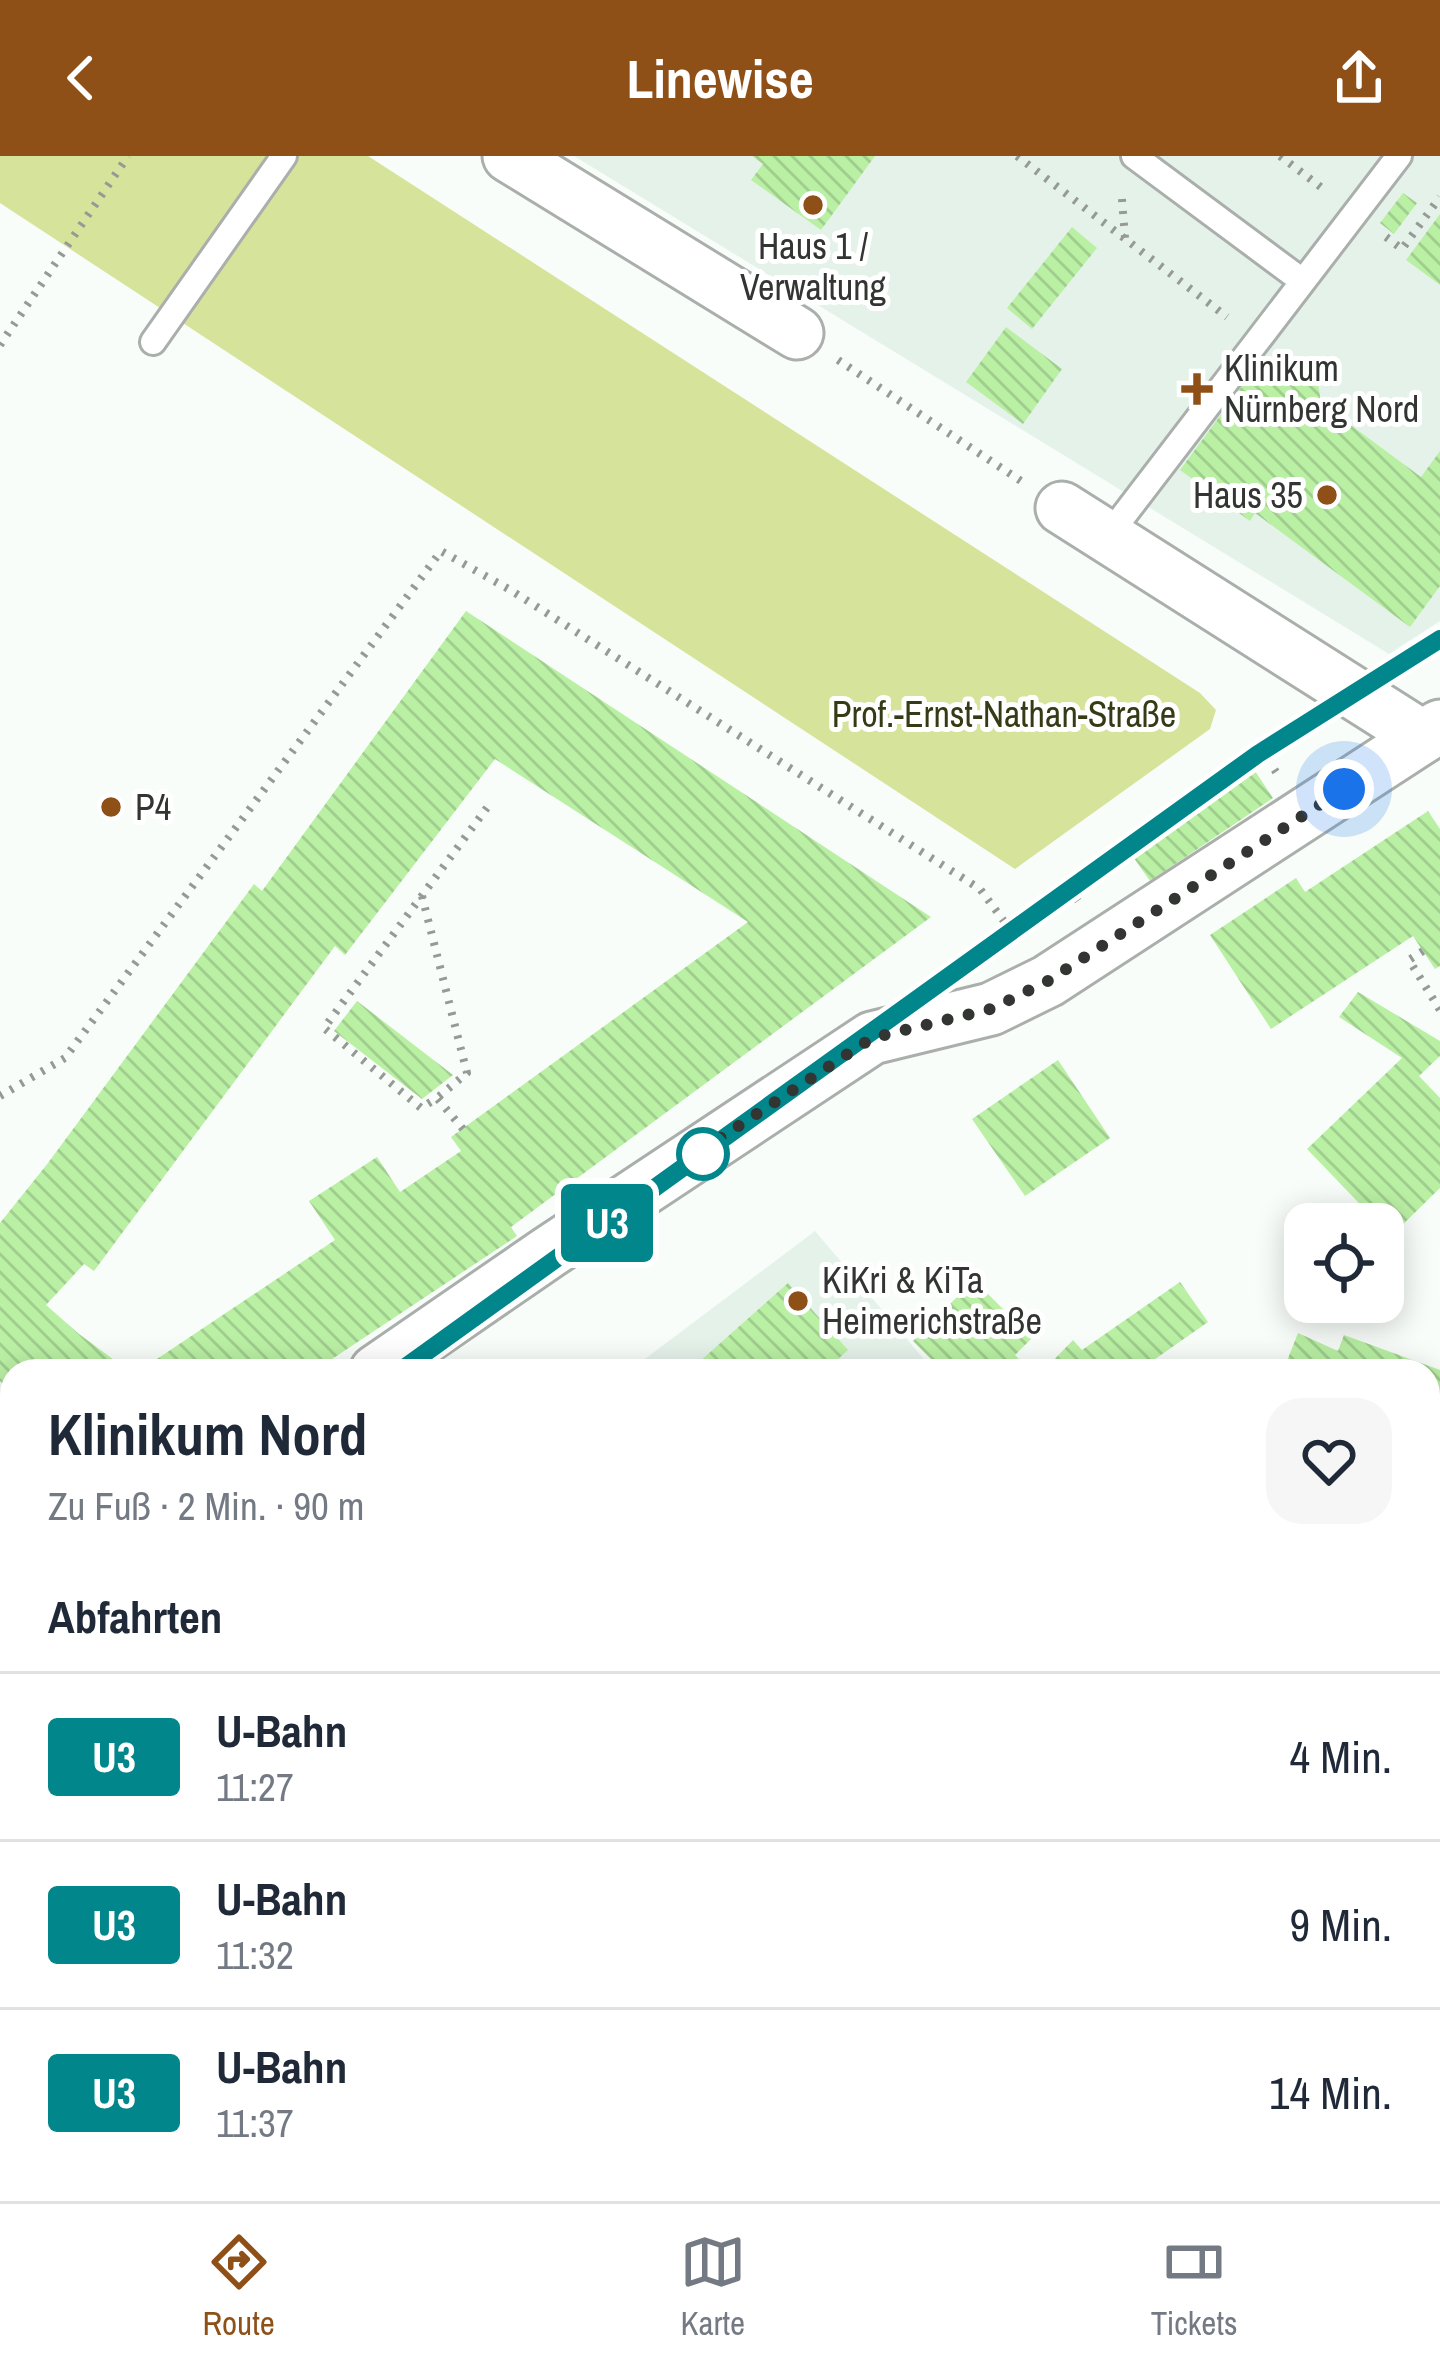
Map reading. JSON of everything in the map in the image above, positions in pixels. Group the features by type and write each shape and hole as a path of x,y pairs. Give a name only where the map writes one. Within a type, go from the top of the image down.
{"street":[{"path":"509,156 796,333"},
{"path":"394,1359 872,1038 991,1009 1048,981 1431,731 1062,508"}],"lane":[{"path":"153,342 284,156"},
{"path":"1134,156 1301,280"},
{"path":"1108,536 1399,156"}],"path":[{"path":"0,345 128,156"},
{"path":"1017,156 1257,340"},
{"path":"1280,156 1356,213"},
{"path":"796,333 1062,508"},
{"path":"0,1096 65,1058 441,550 980,889 1048,981"},
{"path":"1087,913 1065,883 1259,746 1276,773"},
{"path":"422,896 467,1073 421,1108 324,1028 489,805"},
{"path":"1423,951 1408,960 1440,1010"},
{"path":"436,1098 463,1129"}],"shaded area":[{"name":"Klinikum Nürnberg Nord","path":"574,156 1440,156 1440,621 1389,654"},
{"name":"KiKri & KiTa Heimerichstraße","path":"815,1231 924,1359 645,1359"}],"green space":[{"name":"Prof.-Ernst-Nathan-Straße","path":"0,156 368,156 1200,693 1216,710 1210,729 1015,869 0,203"}],"building":[{"name":"Haus 1 / Verwaltung","path":"752,156 875,156 821,230 751,180 763,164"},
{"path":"1403,193 1417,203 1394,234 1380,223"},
{"path":"1440,214 1440,285 1406,260"},
{"path":"1072,227 1097,248 1032,329 1007,308"},
{"path":"1006,327 1062,369 1023,424 966,382"},
{"name":"Haus 35","path":"1262,359 1282,374 1300,370 1318,383 1321,403 1421,477 1440,451 1440,586 1410,627 1255,513 1250,521 1180,470"},
{"path":"466,611 931,917 511,1227 517,1236 332,1359 157,1359 335,1240 309,1201 377,1157 400,1192 461,1151 451,1137 748,922 495,759 345,955 335,946 94,1271 84,1264 46,1305 113,1359 0,1359 0,1223 254,884 262,891"},
{"path":"1253,768 1273,798 1150,881 1129,851"},
{"path":"1428,811 1440,829 1440,966 1435,969 1413,936 1271,1029 1210,935 1296,878 1305,892"},
{"path":"1358,992 1440,1041 1440,1056 1419,1076 1440,1098 1440,1188 1404,1223 1404,1203 1359,1203 1307,1149 1402,1058 1339,1017"},
{"path":"357,1001 453,1075 422,1099 334,1031"},
{"path":"1058,1060 1110,1138 1025,1196 972,1119"},
{"path":"974,1280 1032,1338 1015,1355 1019,1359 931,1359 913,1341"},
{"path":"1180,1282 1208,1322 1155,1359 1055,1359 1073,1340 1082,1350"},
{"path":"788,1283 848,1350 838,1359 702,1359"},
{"path":"1298,1333 1338,1351 1344,1335 1410,1359 1288,1359"}],"metro line":[{"name":"U3","path":"417,1359 1258,754 1440,639"}],"place":[{"name":"Haus 1 / Verwaltung","path":"813,205"},
{"name":"Klinikum Nürnberg Nord","path":"1197,389"},
{"name":"Haus 35","path":"1327,495"},
{"name":"P4","path":"111,807"},
{"name":"KiKri & KiTa Heimerichstraße","path":"798,1301"}],"route":[{"path":"703,1154 693,1156 872,1038 991,1009 1048,981 1344,789"}]}
